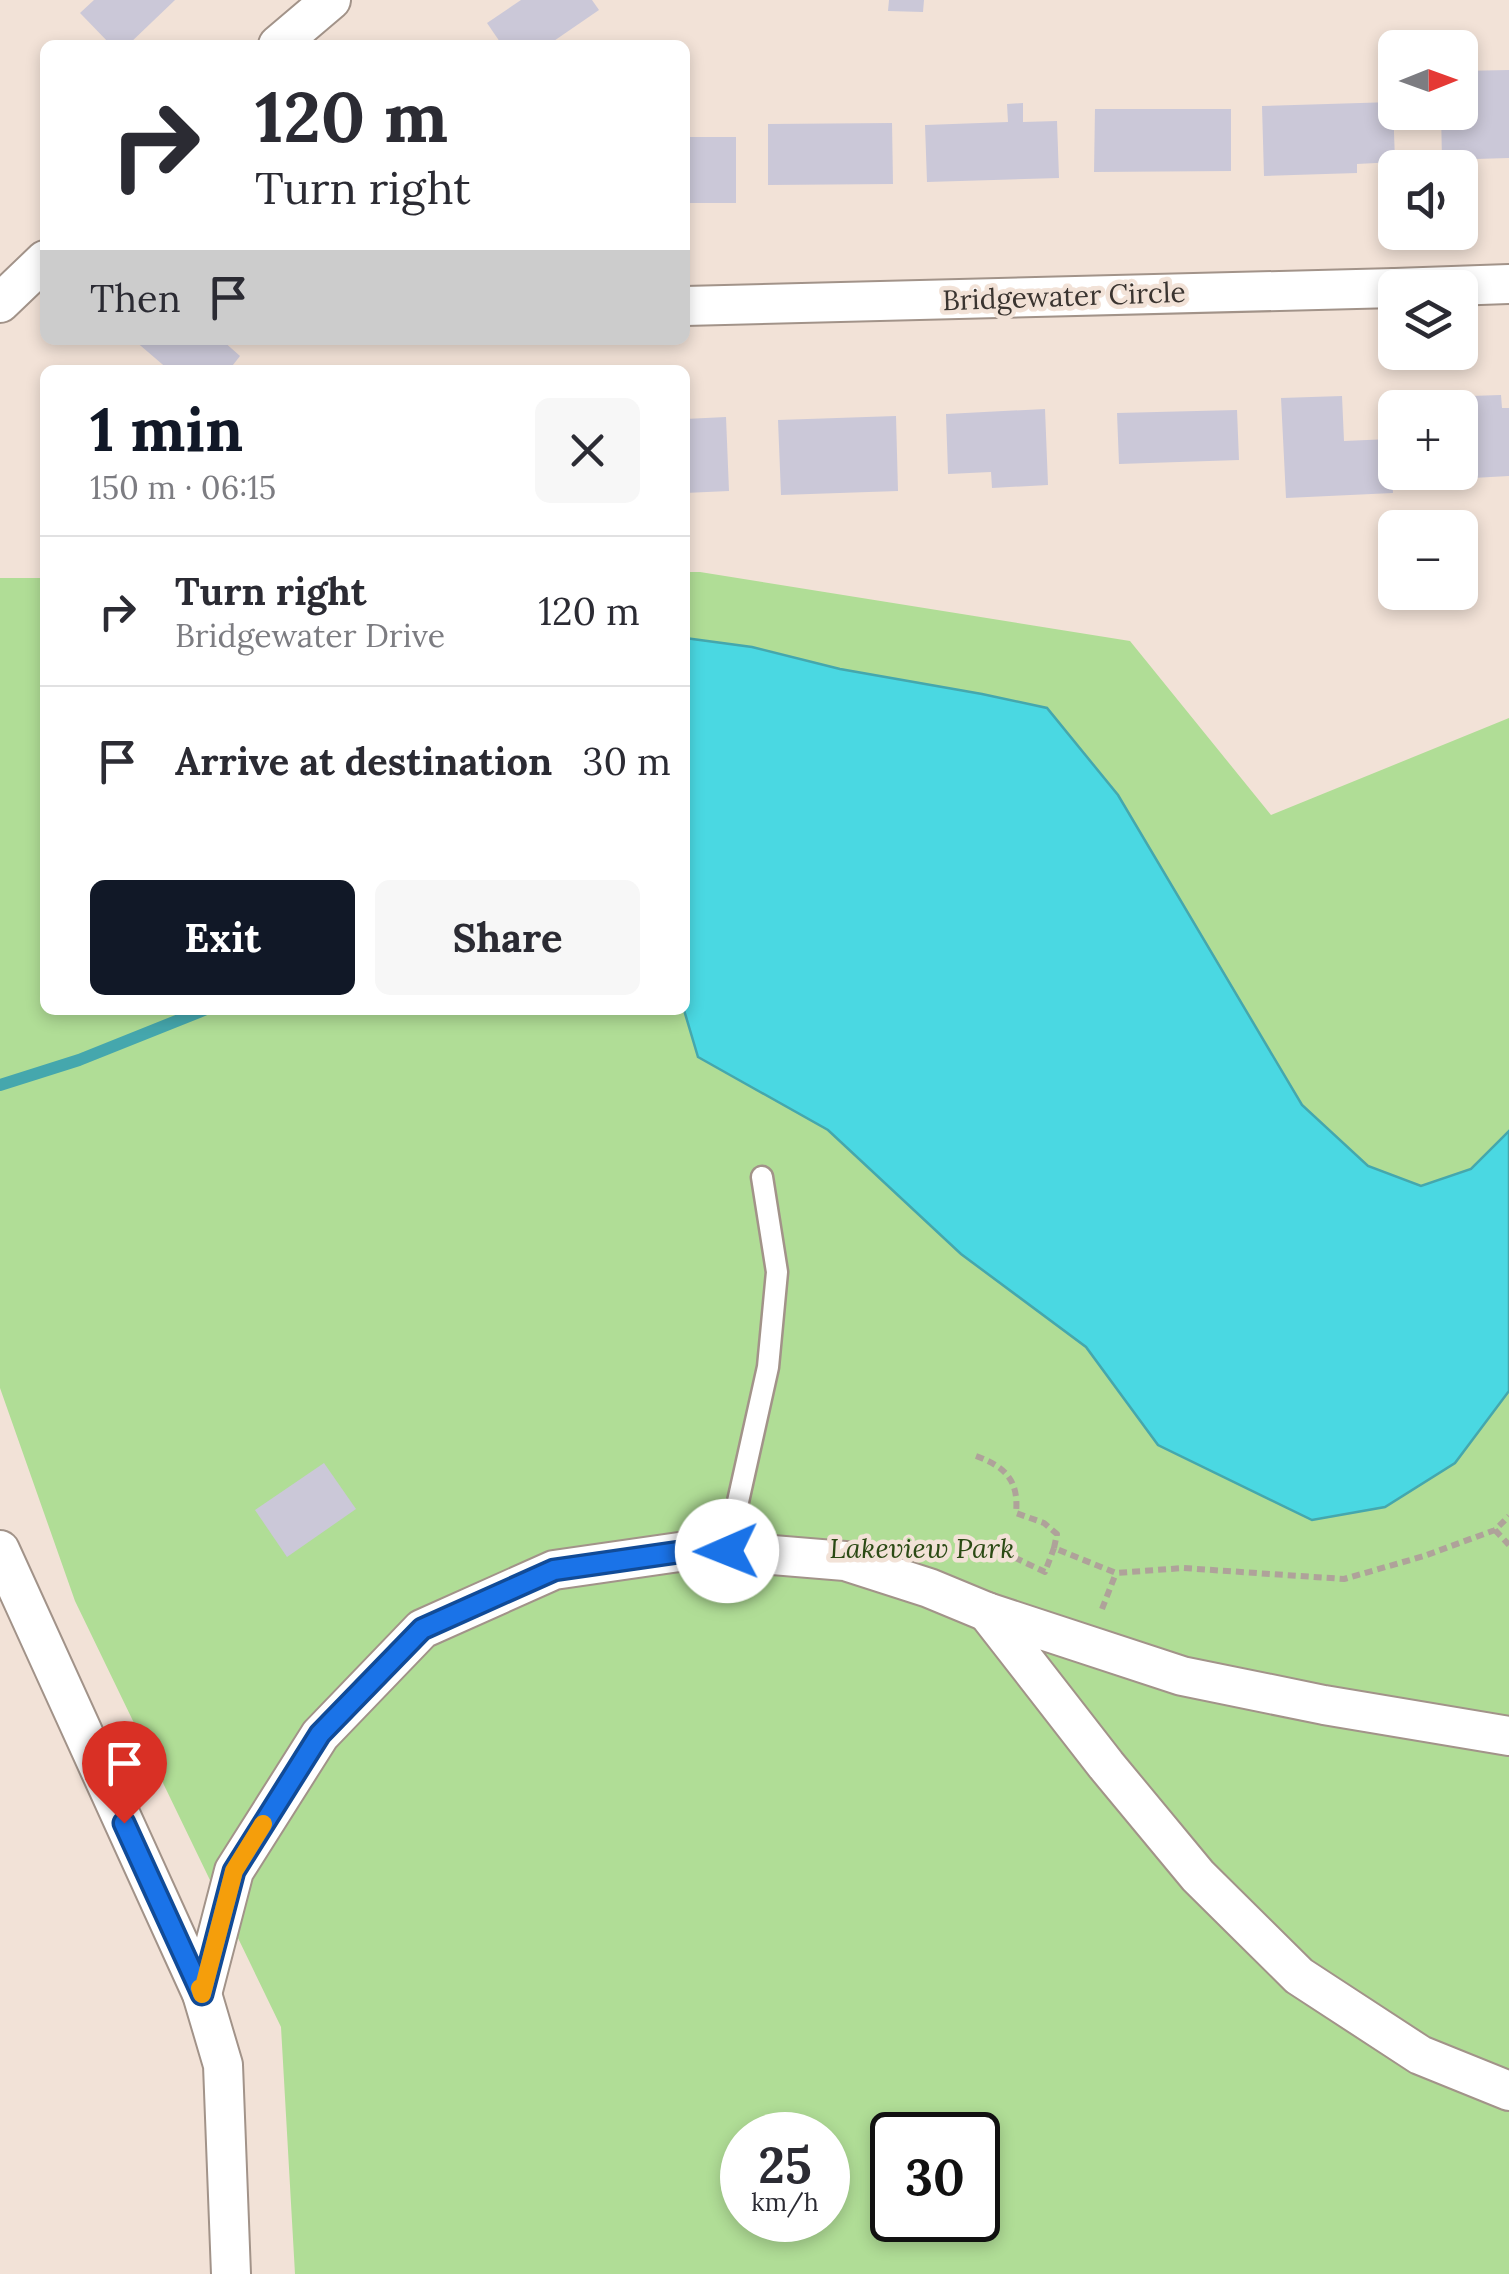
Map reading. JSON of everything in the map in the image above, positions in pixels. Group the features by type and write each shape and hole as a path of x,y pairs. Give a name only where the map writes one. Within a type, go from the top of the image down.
{"street":[{"path":"284,40 331,0"},
{"path":"0,303 40,265"},
{"name":"Bridgewater Circle","path":"1478,285 1509,284"},
{"name":"Bridgewater Circle","path":"690,306 1378,288"},
{"path":"202,1994 234,1871 320,1734 422,1629 554,1570 700,1549 845,1561 1182,1676 1324,1706 1509,1736"},
{"path":"0,1550 202,1994 222,2065 231,2274"},
{"path":"987,1612 1198,1876 1299,1976 1420,2055 1509,2091"}],"lane":[{"path":"727,1551 768,1367 774,1310 777,1272 762,1177"}],"path":[{"path":"976,1456 1003,1470 1012,1481 1017,1496 1016,1513 1044,1522 1057,1534 1045,1572 1003,1552"},
{"path":"1054,1548 1116,1573 1183,1568 1344,1578 1424,1556 1495,1530 1509,1516"},
{"path":"1495,1530 1509,1544"}],"green space":[{"name":"Lakeview Park","path":"690,572 1130,641 1271,815 1509,718 1509,2274 295,2274 281,2027 75,1601 0,1388 0,578 40,578 40,1015 690,1015"}],"water":[{"path":"690,639 752,647 840,669 1047,708 1118,795 1302,1105 1368,1166 1421,1186 1471,1169 1509,1131 1509,1391 1455,1463 1385,1507 1312,1520 1158,1445 1086,1347 961,1254 828,1130 698,1057 685,1015 690,1015"}],"building":[{"path":"94,0 175,0 133,40 106,40 80,13"},
{"path":"521,0 592,0 599,10 555,40 499,40 487,23"},
{"path":"889,0 924,0 923,12 888,11"},
{"path":"1509,70 1509,158 1478,159 1478,150 1442,150 1441,130 1478,130 1478,71"},
{"path":"1378,102 1378,130 1394,130 1395,150 1378,150 1378,163 1357,164 1357,173 1264,176 1262,106"},
{"path":"1023,103 1023,122 1057,121 1059,178 927,182 925,125 1008,122 1007,104"},
{"path":"1095,109 1231,109 1231,171 1094,172"},
{"path":"892,123 893,184 768,185 768,124"},
{"path":"690,137 736,137 736,203 690,203"},
{"path":"140,345 228,345 240,356 233,365 163,365"},
{"path":"1501,395 1502,408 1509,408 1509,476 1478,478 1478,396"},
{"path":"1342,396 1344,441 1378,440 1378,490 1393,493 1286,498 1281,398"},
{"path":"1045,409 1048,485 992,488 991,472 948,474 946,414"},
{"path":"1237,410 1239,460 1119,464 1117,413"},
{"path":"896,416 898,491 781,495 778,420"},
{"path":"726,417 729,491 690,493 690,419"},
{"path":"324,1463 356,1509 287,1557 255,1510"}],"waterway":[{"path":"0,1085 79,1060 192,1015"}],"slow traffic":[{"path":"200,1988 202,1994 234,1871 263,1824"}],"route":[{"path":"124,1823 202,1994 234,1871 320,1734 422,1629 554,1570 700,1549 727,1551"}]}
